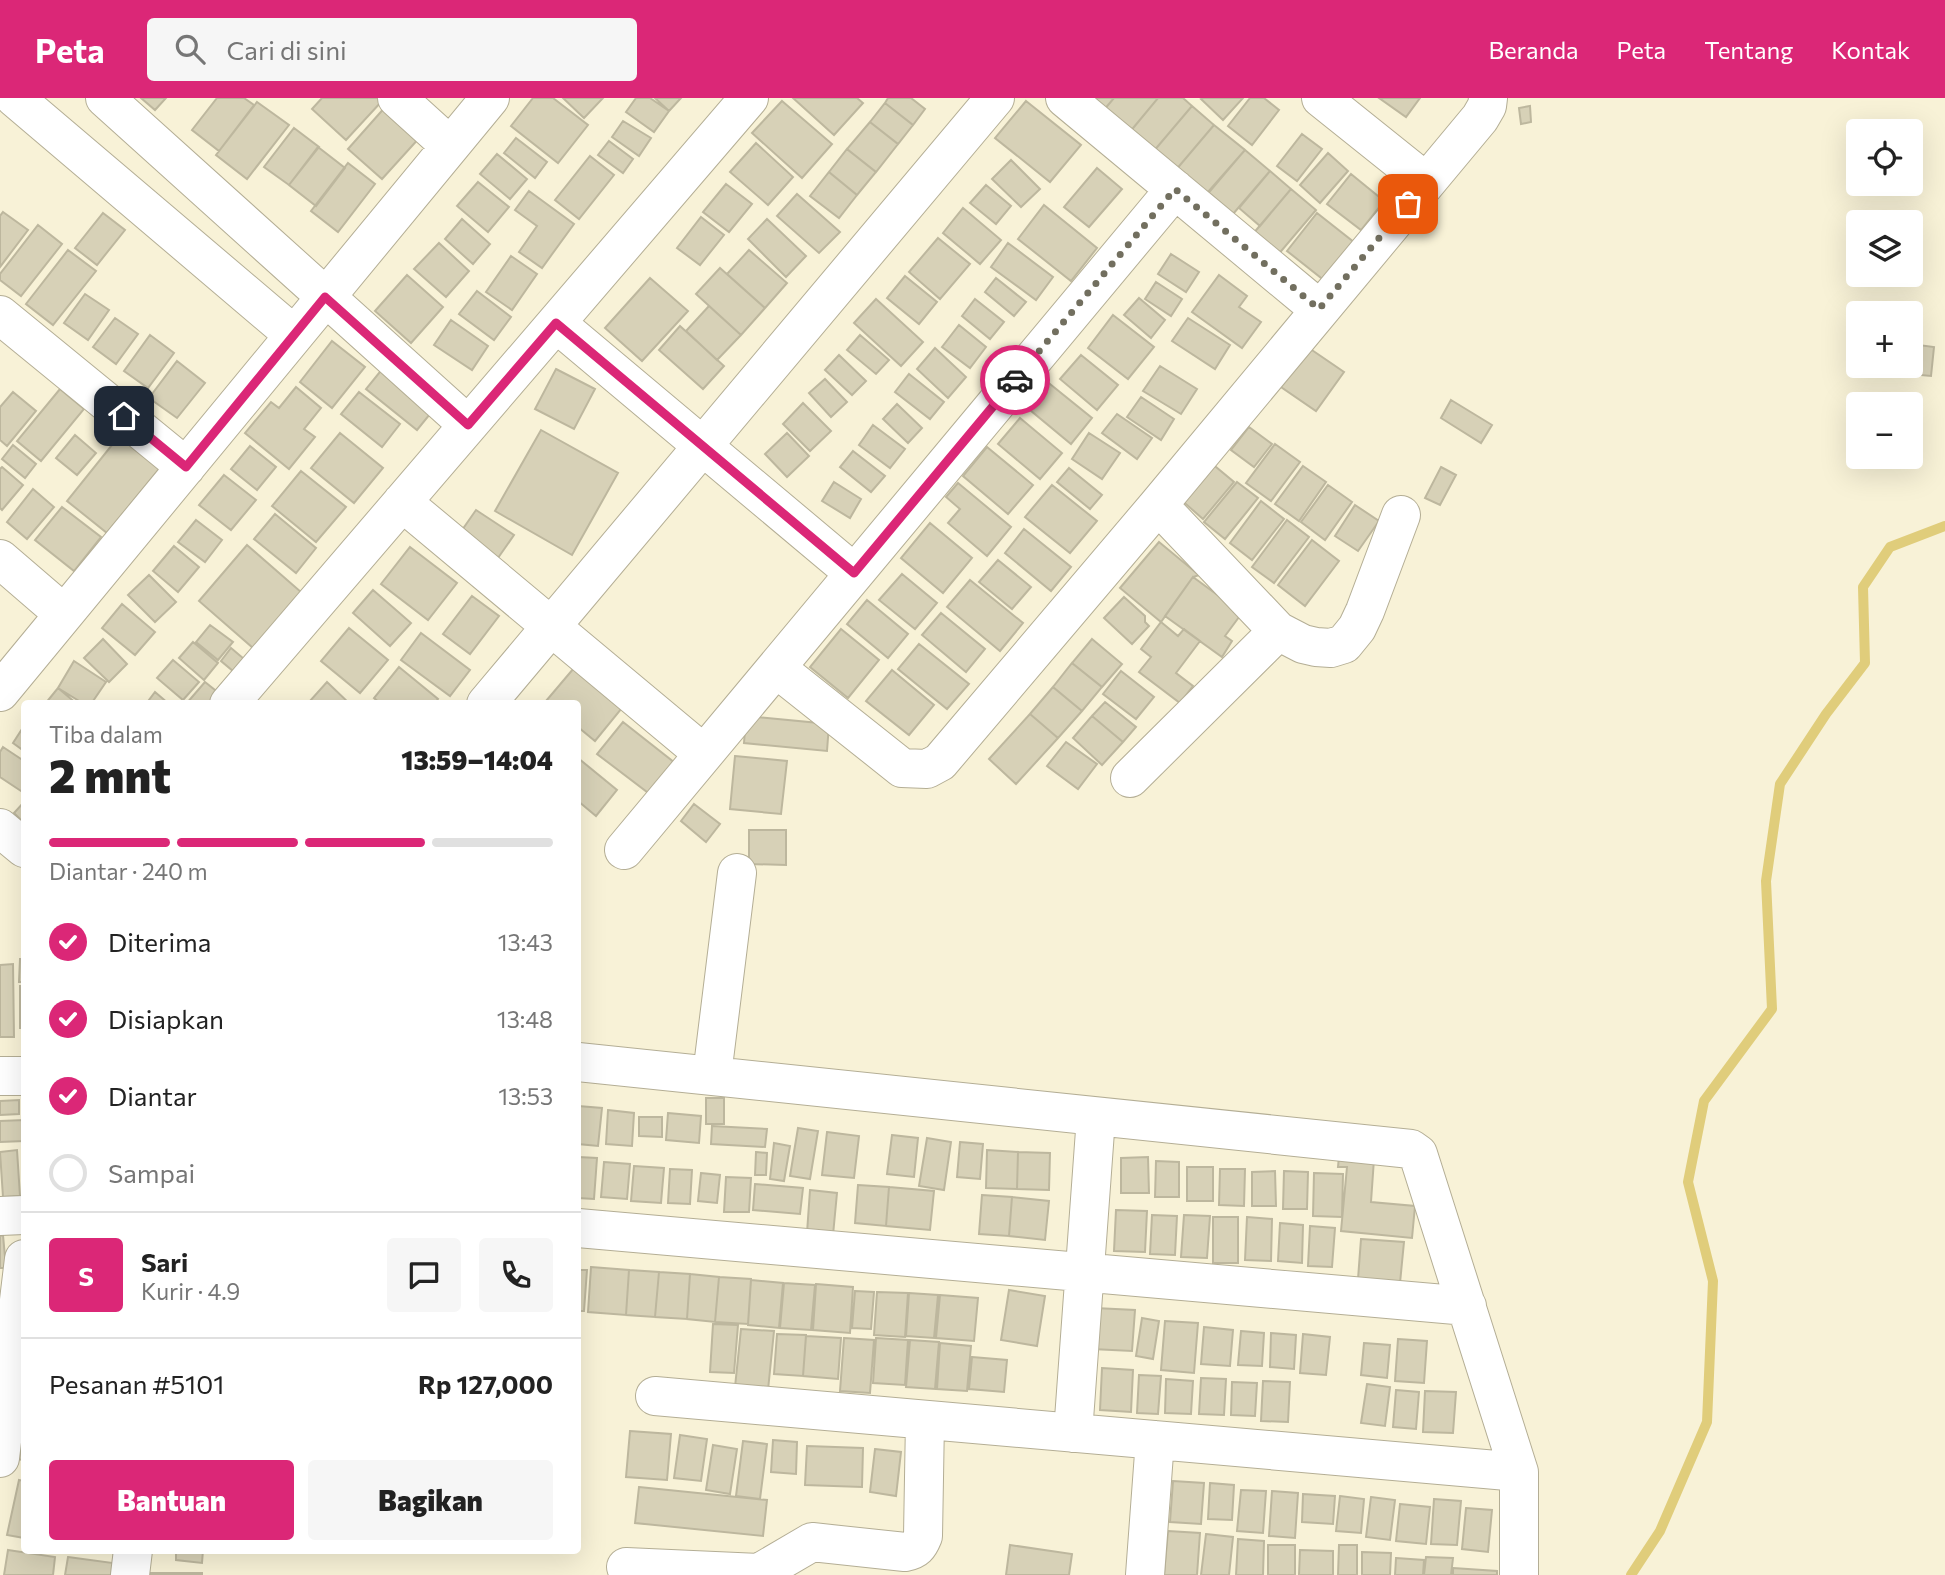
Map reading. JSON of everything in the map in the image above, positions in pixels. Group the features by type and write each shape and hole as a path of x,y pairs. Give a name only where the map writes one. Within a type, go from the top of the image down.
{"street":[{"path":"15,98 294,335"},
{"path":"106,98 468,425"},
{"path":"397,98 450,146"},
{"path":"0,692 490,98"},
{"path":"232,700 749,98"},
{"path":"489,700 995,98"},
{"path":"1065,98 1319,309"},
{"path":"1321,98 1426,182"},
{"path":"776,668 902,768 927,769 940,762 1483,114 1488,98"},
{"path":"624,850 1175,189"},
{"path":"0,315 186,467"},
{"path":"556,323 854,573"},
{"path":"402,502 704,754"},
{"path":"1158,505 1278,631 1303,644 1331,648 1344,644 1366,611 1401,515"},
{"path":"0,559 64,614"},
{"path":"1130,778 1278,631"},
{"path":"0,828 21,847"},
{"path":"0,852 21,850"},
{"path":"712,1075 737,873"},
{"path":"581,1062 1411,1149 1418,1154 1520,1472 1519,1575"},
{"path":"0,1076 21,1076"},
{"path":"1073,1433 1096,1117"},
{"path":"0,1216 21,1215"},
{"path":"581,1228 1467,1306"},
{"path":"0,1458 21,1285"},
{"path":"655,1396 1520,1472"},
{"path":"626,1567 759,1573 812,1542 913,1551 919,1546 923,1536 925,1420"},
{"path":"1145,1575 1155,1440"},
{"path":"130,1575 133,1554"}],"building":[{"path":"141,98 166,98 155,110"},
{"path":"217,98 244,98 254,105 219,151 192,130"},
{"path":"322,98 379,98 382,101 346,140 312,109"},
{"path":"533,98 553,98 588,125 558,163 511,126"},
{"path":"563,98 603,98 584,118"},
{"path":"636,98 650,98 669,111 654,132 626,112"},
{"path":"655,98 681,98 669,111"},
{"path":"793,98 857,98 863,103 834,135"},
{"path":"888,98 911,98 925,109 913,125 885,103"},
{"path":"1088,98 1114,98 1103,111"},
{"path":"1114,98 1158,98 1129,133 1103,111"},
{"path":"1158,98 1183,98 1192,106 1153,152 1129,133"},
{"path":"1243,98 1223,120 1201,99"},
{"path":"1250,98 1264,98 1279,110 1252,145 1228,126"},
{"path":"1379,98 1420,98 1406,117"},
{"path":"782,101 832,144 802,178 752,133"},
{"path":"1026,101 1081,145 1050,182 995,138"},
{"path":"257,102 289,125 247,179 216,155"},
{"path":"885,103 913,125 898,144 870,122"},
{"path":"387,105 421,136 382,179 348,149"},
{"path":"1192,106 1214,125 1175,171 1153,152"},
{"path":"1530,106 1531,122 1521,124 1519,108"},
{"path":"623,121 651,138 639,156 612,137"},
{"path":"870,122 898,144 876,172 847,149"},
{"path":"1214,125 1245,150 1205,197 1175,171"},
{"path":"294,128 319,147 289,185 264,167"},
{"path":"1302,134 1322,149 1297,181 1277,166"},
{"path":"516,138 547,162 535,178 504,153"},
{"path":"609,141 633,159 623,173 598,155"},
{"path":"756,143 793,177 768,205 730,172"},
{"path":"318,147 345,168 316,206 289,185"},
{"path":"847,149 876,172 857,195 829,172"},
{"path":"1245,150 1270,171 1233,214 1208,192"},
{"path":"1328,153 1348,171 1320,203 1300,185"},
{"path":"497,154 527,179 510,199 480,174"},
{"path":"590,156 614,175 579,219 555,200"},
{"path":"1011,160 1040,189 1021,207 992,179"},
{"path":"348,163 375,184 338,232 311,211"},
{"path":"1097,168 1122,189 1089,227 1064,207"},
{"path":"1270,171 1291,189 1260,226 1239,208"},
{"path":"829,172 857,195 839,218 810,196"},
{"path":"1351,174 1384,201 1361,230 1327,204"},
{"path":"478,182 509,207 488,232 457,206"},
{"path":"726,184 752,204 729,232 703,212"},
{"path":"986,185 1011,206 996,224 970,203"},
{"path":"1291,189 1316,210 1277,256 1252,235"},
{"path":"529,191 574,224 542,268 519,252 537,226 515,210"},
{"path":"797,194 840,232 819,253 777,216"},
{"path":"1044,205 1097,248 1071,281 1018,239"},
{"path":"963,208 1001,240 980,264 943,233"},
{"path":"3,212 28,230 0,267 0,216"},
{"path":"103,213 125,230 97,265 75,248"},
{"path":"1317,213 1355,243 1325,281 1287,251"},
{"path":"701,217 724,235 700,265 677,248"},
{"path":"462,219 490,244 473,264 445,239"},
{"path":"767,219 806,256 786,277 748,239"},
{"path":"38,225 62,244 21,296 0,280 0,274"},
{"path":"938,238 970,264 940,299 909,272"},
{"path":"439,243 469,271 446,297 414,269"},
{"path":"1008,243 1053,277 1036,300 991,267"},
{"path":"68,250 96,271 53,325 26,304"},
{"path":"749,250 787,283 765,308 727,274"},
{"path":"1171,254 1199,272 1186,292 1158,274"},
{"path":"511,256 537,274 512,310 486,292"},
{"path":"720,268 765,308 741,335 696,294"},
{"path":"407,275 443,307 411,343 375,311"},
{"path":"1219,275 1247,296 1239,307 1261,322 1242,348 1192,312"},
{"path":"905,276 937,302 919,324 887,298"},
{"path":"650,278 688,311 642,361 605,328"},
{"path":"996,278 1026,302 1014,316 985,292"},
{"path":"1156,282 1182,299 1171,316 1145,299"},
{"path":"477,291 511,317 494,340 459,314"},
{"path":"85,294 109,310 88,340 64,323"},
{"path":"1139,298 1165,320 1151,338 1124,315"},
{"path":"876,299 923,342 901,366 854,323"},
{"path":"975,299 1004,322 990,339 962,316"},
{"path":"709,306 741,335 717,360 686,331"},
{"path":"1113,315 1154,347 1128,379 1088,348"},
{"path":"115,318 138,334 116,364 93,347"},
{"path":"1188,318 1230,345 1215,369 1172,341"},
{"path":"451,320 488,346 472,370 434,345"},
{"path":"959,325 986,347 970,368 942,347"},
{"path":"680,326 724,366 703,389 659,350"},
{"path":"150,335 174,353 148,388 124,371"},
{"path":"860,335 889,360 876,374 847,350"},
{"path":"332,341 365,367 332,408 300,382"},
{"path":"1306,346 1344,372 1316,411 1278,385"},
{"path":"1923,346 1934,347 1931,376 1923,375"},
{"path":"935,348 966,377 948,398 917,369"},
{"path":"839,355 866,381 852,395 825,370"},
{"path":"1081,355 1118,385 1097,410 1060,379"},
{"path":"177,361 205,383 177,418 149,398"},
{"path":"388,362 439,403 417,430 366,389"},
{"path":"1160,366 1197,389 1181,414 1143,391"},
{"path":"556,369 595,389 574,429 535,409"},
{"path":"909,374 944,402 930,419 895,392"},
{"path":"825,379 847,402 831,417 809,393"},
{"path":"1045,380 1092,418 1071,444 1024,405"},
{"path":"296,387 321,408 304,429 315,437 289,469 245,433 271,402 279,408"},
{"path":"60,389 84,409 41,461 17,441"},
{"path":"13,392 36,411 7,446 0,440 0,407"},
{"path":"359,392 400,424 382,447 341,414"},
{"path":"1141,397 1174,419 1161,440 1127,417"},
{"path":"1451,400 1492,425 1481,443 1441,418"},
{"path":"803,403 831,431 810,451 783,424"},
{"path":"897,404 922,428 908,443 883,419"},
{"path":"1117,414 1152,438 1137,459 1102,433"},
{"path":"1020,418 1062,453 1040,479 998,444"},
{"path":"873,425 905,449 890,468 859,445"},
{"path":"1249,427 1272,444 1254,467 1231,450"},
{"path":"541,430 618,473 572,555 495,511"},
{"path":"340,433 383,468 354,503 311,468"},
{"path":"787,433 809,456 787,477 765,454"},
{"path":"1089,433 1120,453 1102,479 1072,459"},
{"path":"75,435 96,453 77,475 56,458"},
{"path":"120,435 160,468 107,533 67,501"},
{"path":"1275,444 1300,462 1271,501 1246,483"},
{"path":"13,445 36,464 25,478 2,459"},
{"path":"250,446 276,467 257,490 231,469"},
{"path":"987,447 1033,485 1008,514 963,476"},
{"path":"853,451 885,476 871,492 840,467"},
{"path":"1210,462 1234,482 1203,519 1179,498"},
{"path":"1303,466 1326,482 1299,521 1275,504"},
{"path":"2,467 23,485 2,510 0,469"},
{"path":"1441,467 1456,475 1440,505 1425,498"},
{"path":"1069,468 1102,495 1090,509 1057,482"},
{"path":"301,471 346,507 316,542 272,506"},
{"path":"224,475 256,500 231,530 199,505"},
{"path":"834,482 861,499 850,518 822,501"},
{"path":"1237,482 1258,498 1225,539 1204,522"},
{"path":"958,483 1011,527 987,556 948,523 960,509 946,497"},
{"path":"1052,485 1097,521 1070,553 1025,517"},
{"path":"1328,485 1352,502 1325,540 1301,522"},
{"path":"33,489 54,507 27,539 7,522"},
{"path":"1261,501 1284,519 1252,560 1230,543"},
{"path":"1355,505 1379,521 1358,551 1335,536"},
{"path":"62,507 101,537 74,571 35,540"},
{"path":"476,510 514,535 498,558 460,533"},
{"path":"275,514 316,548 296,573 254,539"},
{"path":"196,520 222,540 205,562 178,542"},
{"path":"1287,520 1309,537 1274,583 1252,567"},
{"path":"930,523 972,558 943,593 901,558"},
{"path":"1024,529 1071,567 1051,591 1005,553"},
{"path":"1312,540 1339,561 1305,606 1278,585"},
{"path":"1159,542 1199,575 1193,577 1161,622 1120,588"},
{"path":"247,545 309,599 261,655 199,601"},
{"path":"174,546 199,567 178,592 153,571"},
{"path":"410,547 457,583 428,620 381,584"},
{"path":"998,560 1031,587 1012,609 979,582"},
{"path":"902,574 937,603 915,629 879,600"},
{"path":"149,575 176,602 155,622 128,595"},
{"path":"1193,577 1242,613 1225,636 1232,641 1222,657 1165,616"},
{"path":"970,580 1023,623 1000,651 947,607"},
{"path":"373,590 411,623 390,646 353,613"},
{"path":"472,596 499,616 470,654 443,634"},
{"path":"1124,597 1145,616 1145,622 1149,626 1132,644 1104,618"},
{"path":"867,600 908,634 888,658 847,624"},
{"path":"122,604 155,632 135,655 102,628"},
{"path":"941,613 985,649 966,672 922,635"},
{"path":"1161,622 1178,636 1184,629 1200,641 1176,673 1193,686 1180,703 1139,672 1151,657 1141,649"},
{"path":"210,625 233,642 218,660 196,642"},
{"path":"349,628 388,660 360,693 321,661"},
{"path":"841,629 879,660 848,698 810,667"},
{"path":"421,633 470,670 450,696 401,660"},
{"path":"103,639 127,664 109,682 84,658"},
{"path":"1092,639 1122,664 1102,687 1072,663"},
{"path":"193,642 218,663 204,680 179,658"},
{"path":"919,644 969,684 947,709 898,669"},
{"path":"231,648 250,664 239,676 221,661"},
{"path":"173,660 199,682 183,700 157,678"},
{"path":"74,661 106,682 94,700 78,700 58,688"},
{"path":"1072,663 1102,687 1082,711 1053,687"},
{"path":"399,667 438,699 376,700 374,698"},
{"path":"574,668 622,708 595,741 581,729 581,700 547,700"},
{"path":"892,670 934,705 909,735 866,701"},
{"path":"1121,671 1154,697 1136,719 1103,694"},
{"path":"205,682 225,698 224,700 189,700"},
{"path":"327,682 346,700 311,700"},
{"path":"1053,687 1082,711 1058,738 1030,714"},
{"path":"58,688 72,700 48,700"},
{"path":"155,692 164,700 149,700"},
{"path":"1105,702 1136,727 1123,742 1092,716"},
{"path":"1030,714 1058,738 1016,784 989,759"},
{"path":"746,716 829,724 827,751 744,743"},
{"path":"1092,716 1123,742 1102,765 1073,738"},
{"path":"623,722 675,763 651,795 597,754"},
{"path":"21,731 21,749 13,743"},
{"path":"1066,742 1097,764 1078,789 1047,766"},
{"path":"3,747 21,759 21,791 0,777 0,752"},
{"path":"735,756 787,761 781,814 730,809"},
{"path":"581,760 617,790 596,816 581,804"},
{"path":"694,804 720,824 706,842 681,821"},
{"path":"21,805 21,820 14,813"},
{"path":"749,830 786,830 786,865 749,864"},
{"path":"20,959 21,959 21,982"},
{"path":"13,964 14,1037 0,1037 0,965"},
{"path":"20,986 21,986 21,1028"},
{"path":"706,1098 724,1098 724,1124 706,1124"},
{"path":"19,1100 19,1114 0,1115 0,1101"},
{"path":"581,1106 602,1108 598,1146 581,1144"},
{"path":"608,1110 634,1113 632,1146 606,1144"},
{"path":"668,1113 701,1116 699,1143 666,1140"},
{"path":"639,1117 662,1117 662,1137 639,1136"},
{"path":"21,1120 21,1141 0,1142 0,1121"},
{"path":"712,1126 767,1129 765,1147 711,1144"},
{"path":"798,1128 818,1131 810,1179 790,1176"},
{"path":"827,1132 859,1136 854,1178 822,1175"},
{"path":"892,1135 918,1138 914,1177 887,1174"},
{"path":"927,1138 951,1142 944,1190 919,1186"},
{"path":"960,1142 983,1144 980,1179 957,1177"},
{"path":"774,1143 790,1146 784,1181 770,1179"},
{"path":"17,1150 20,1196 3,1197 0,1152"},
{"path":"987,1150 1018,1152 1017,1189 986,1188"},
{"path":"756,1152 767,1153 766,1175 755,1175"},
{"path":"1018,1152 1050,1153 1049,1190 1017,1189"},
{"path":"1339,1156 1374,1159 1371,1202 1415,1206 1412,1238 1341,1231 1347,1167 1338,1167"},
{"path":"581,1157 597,1158 594,1199 581,1198"},
{"path":"1148,1157 1149,1193 1121,1193 1121,1158"},
{"path":"1156,1161 1179,1162 1179,1197 1155,1197"},
{"path":"604,1162 630,1164 627,1199 601,1197"},
{"path":"634,1166 664,1168 661,1203 631,1201"},
{"path":"1187,1167 1213,1167 1213,1201 1187,1201"},
{"path":"670,1169 692,1170 690,1204 668,1203"},
{"path":"1220,1169 1245,1169 1244,1206 1219,1205"},
{"path":"1275,1171 1276,1206 1252,1206 1252,1172"},
{"path":"1284,1171 1308,1172 1307,1209 1283,1209"},
{"path":"701,1173 720,1175 717,1203 698,1201"},
{"path":"1314,1173 1343,1174 1342,1217 1313,1216"},
{"path":"726,1177 751,1178 749,1212 724,1212"},
{"path":"755,1184 803,1188 800,1214 753,1210"},
{"path":"858,1185 889,1187 886,1226 855,1223"},
{"path":"889,1187 934,1191 930,1230 886,1226"},
{"path":"810,1190 837,1193 833,1235 807,1233"},
{"path":"982,1195 1012,1197 1009,1236 979,1234"},
{"path":"1012,1197 1049,1201 1045,1240 1009,1236"},
{"path":"1116,1210 1147,1211 1145,1252 1114,1251"},
{"path":"1152,1215 1177,1216 1175,1255 1150,1254"},
{"path":"1184,1215 1210,1216 1207,1258 1181,1257"},
{"path":"1213,1217 1238,1217 1238,1263 1213,1263"},
{"path":"1247,1217 1272,1219 1271,1261 1245,1260"},
{"path":"1280,1223 1303,1225 1302,1263 1278,1261"},
{"path":"1310,1226 1335,1228 1332,1267 1308,1266"},
{"path":"3,1235 6,1268 0,1268 0,1236"},
{"path":"1361,1239 1404,1242 1400,1283 1358,1279"},
{"path":"591,1267 629,1270 626,1315 588,1312"},
{"path":"581,1270 587,1270 584,1311 581,1311"},
{"path":"629,1270 659,1272 655,1317 626,1315"},
{"path":"659,1272 690,1274 687,1319 655,1317"},
{"path":"690,1274 719,1277 715,1322 687,1319"},
{"path":"719,1277 751,1279 748,1324 715,1322"},
{"path":"751,1280 783,1283 779,1328 748,1325"},
{"path":"784,1283 815,1285 811,1330 780,1328"},
{"path":"816,1284 853,1287 850,1333 813,1330"},
{"path":"1009,1290 1045,1296 1037,1346 1001,1340"},
{"path":"855,1291 874,1292 871,1329 852,1328"},
{"path":"877,1292 908,1293 905,1337 874,1335"},
{"path":"909,1293 938,1295 934,1338 906,1336"},
{"path":"940,1295 978,1298 974,1341 936,1338"},
{"path":"1095,1308 1135,1310 1132,1351 1092,1349"},
{"path":"1142,1318 1159,1321 1153,1359 1136,1356"},
{"path":"1165,1321 1198,1323 1194,1373 1161,1370"},
{"path":"713,1324 738,1325 734,1373 710,1372"},
{"path":"1204,1327 1233,1330 1230,1366 1201,1364"},
{"path":"741,1329 774,1331 768,1390 735,1387"},
{"path":"1241,1331 1264,1333 1262,1366 1238,1365"},
{"path":"1271,1333 1296,1335 1294,1369 1270,1367"},
{"path":"777,1334 806,1335 803,1376 774,1374"},
{"path":"1303,1334 1330,1337 1326,1375 1300,1373"},
{"path":"806,1336 841,1338 838,1379 803,1376"},
{"path":"844,1338 874,1340 870,1393 840,1391"},
{"path":"876,1338 908,1340 905,1385 873,1383"},
{"path":"1398,1339 1427,1341 1424,1383 1395,1381"},
{"path":"910,1340 939,1342 935,1389 906,1387"},
{"path":"940,1343 971,1346 967,1391 937,1389"},
{"path":"1364,1343 1390,1345 1387,1378 1361,1375"},
{"path":"972,1357 1007,1360 1004,1392 969,1389"},
{"path":"1102,1368 1133,1370 1131,1412 1100,1410"},
{"path":"1139,1375 1161,1376 1158,1414 1137,1413"},
{"path":"1201,1378 1226,1379 1224,1415 1199,1414"},
{"path":"1166,1379 1193,1381 1191,1414 1165,1413"},
{"path":"1263,1381 1290,1382 1288,1422 1261,1421"},
{"path":"1232,1382 1257,1383 1255,1416 1231,1415"},
{"path":"1367,1384 1390,1387 1385,1426 1361,1423"},
{"path":"1396,1390 1419,1392 1416,1429 1393,1427"},
{"path":"1425,1391 1456,1392 1453,1433 1423,1432"},
{"path":"630,1431 671,1434 667,1480 626,1477"},
{"path":"680,1435 707,1439 701,1481 674,1478"},
{"path":"773,1440 797,1442 796,1474 771,1472"},
{"path":"743,1441 767,1444 760,1499 736,1496"},
{"path":"713,1445 737,1449 730,1494 706,1490"},
{"path":"807,1446 863,1448 862,1487 805,1485"},
{"path":"875,1449 901,1452 896,1496 870,1492"},
{"path":"19,1480 21,1480 21,1537 7,1535"},
{"path":"1173,1481 1204,1483 1201,1524 1170,1522"},
{"path":"1210,1483 1234,1485 1232,1520 1208,1519"},
{"path":"639,1487 767,1500 763,1536 635,1523"},
{"path":"1241,1490 1266,1491 1263,1533 1237,1531"},
{"path":"1272,1491 1298,1493 1295,1538 1269,1536"},
{"path":"1303,1494 1335,1496 1333,1524 1302,1522"},
{"path":"1340,1496 1364,1499 1361,1533 1336,1531"},
{"path":"1371,1497 1395,1500 1390,1540 1366,1537"},
{"path":"1434,1499 1461,1501 1457,1545 1431,1544"},
{"path":"1400,1504 1430,1507 1426,1544 1396,1541"},
{"path":"1466,1508 1492,1510 1488,1552 1462,1549"},
{"path":"1168,1531 1200,1533 1197,1575 1164,1575"},
{"path":"1206,1534 1233,1537 1229,1575 1201,1575"},
{"path":"1238,1539 1264,1541 1263,1575 1236,1575"},
{"path":"1010,1545 1072,1554 1069,1575 1006,1575"},
{"path":"1268,1545 1295,1545 1295,1575 1268,1575"},
{"path":"1339,1545 1357,1545 1357,1575 1338,1575"},
{"path":"8,1550 55,1557 53,1575 4,1575"},
{"path":"1300,1550 1333,1551 1333,1575 1299,1575"},
{"path":"1362,1552 1391,1553 1390,1575 1362,1575"},
{"path":"176,1554 203,1554 202,1563 176,1560"},
{"path":"68,1557 113,1563 112,1575 65,1575"},
{"path":"1426,1557 1453,1558 1451,1575 1424,1575"},
{"path":"1396,1558 1424,1560 1423,1575 1395,1575"},
{"path":"1453,1568 1497,1571 1497,1575 1453,1575"},
{"path":"202,1573 202,1575 151,1575"}],"waterway":[{"path":"1631,1575 1660,1531 1707,1422 1713,1281 1688,1182 1704,1101 1772,1009 1766,881 1780,784 1826,714 1865,663 1863,587 1890,547 1945,526"}],"way so far":[{"path":"1015,380 1175,189 1319,309 1408,204"}],"route":[{"path":"124,416 186,467 325,297 468,425 556,323 854,573 1015,380"}]}
